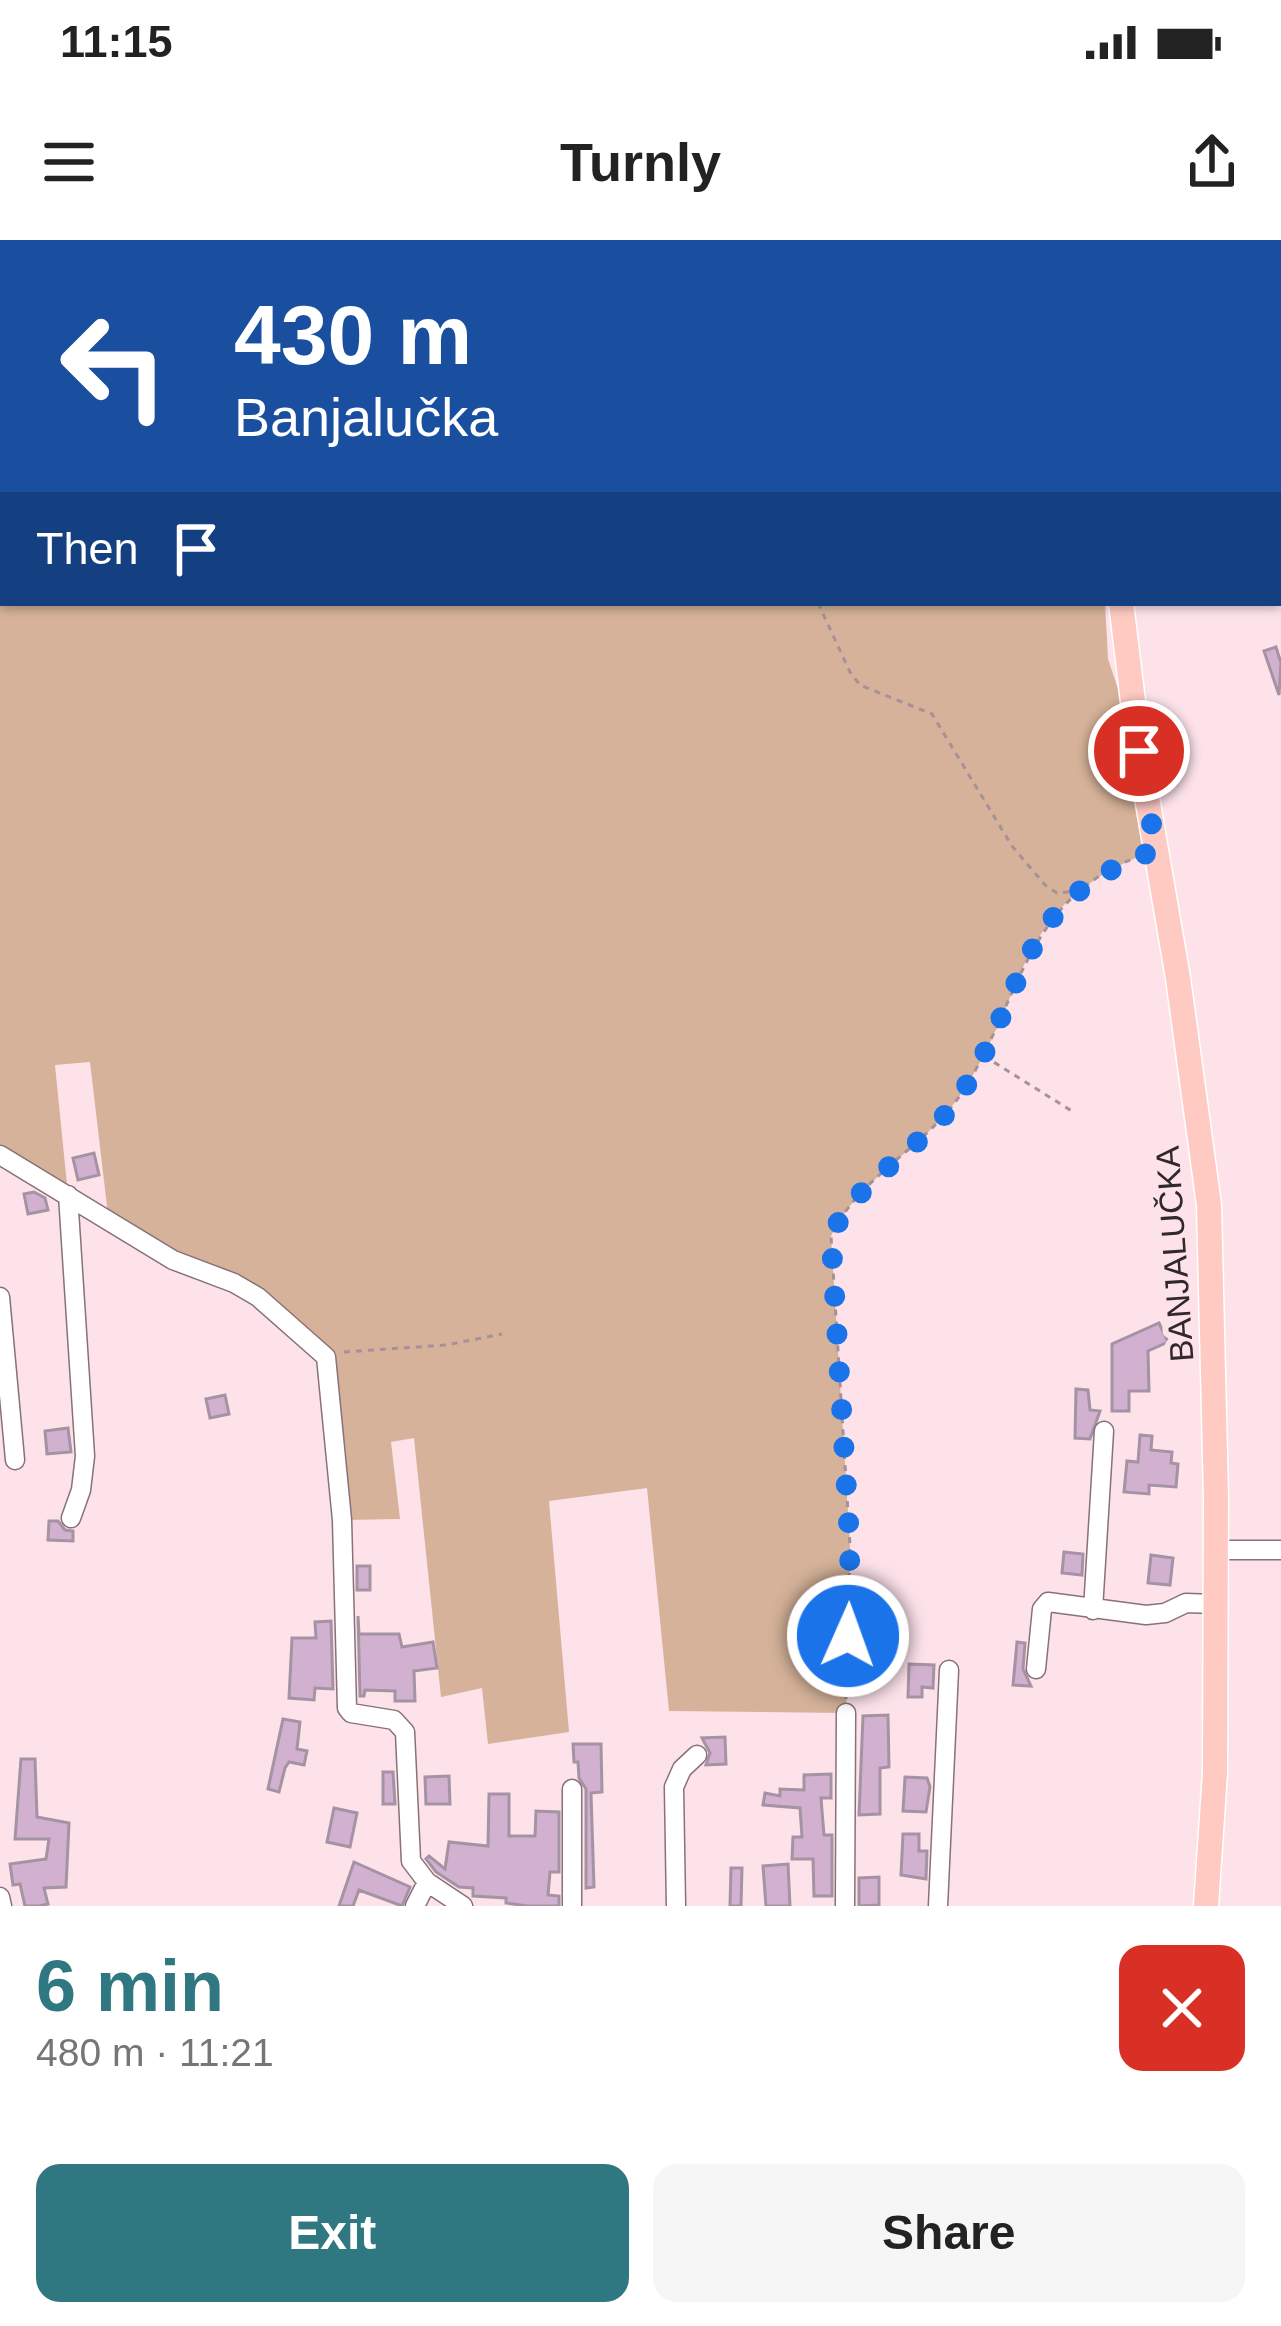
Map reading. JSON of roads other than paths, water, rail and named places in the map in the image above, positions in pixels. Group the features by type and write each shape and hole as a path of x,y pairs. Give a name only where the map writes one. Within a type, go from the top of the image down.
{"main road":[{"name":"BANJALUČKA","path":"1121,606 1209,1204 1216,1550 1215,1772 1206,1906"}],"street":[{"path":"0,1155 173,1260 258,1297 324,1354 342,1520 345,1701 351,1713 394,1720 405,1732 411,1861 427,1882 463,1906"},
{"path":"68,1195 85,1456 71,1519"},
{"path":"0,1298 15,1460"},
{"path":"1093,1610 1104,1431"},
{"path":"1216,1550 1281,1550"},
{"path":"1036,1669 1043,1604 1146,1615 1186,1603 1214,1604"},
{"path":"938,1906 949,1670"},
{"path":"845,1906 846,1713"},
{"path":"676,1906 674,1787 676,1777 697,1755"},
{"path":"572,1789 572,1906"},
{"path":"415,1906 427,1882"},
{"path":"0,1897 2,1906"}]}
